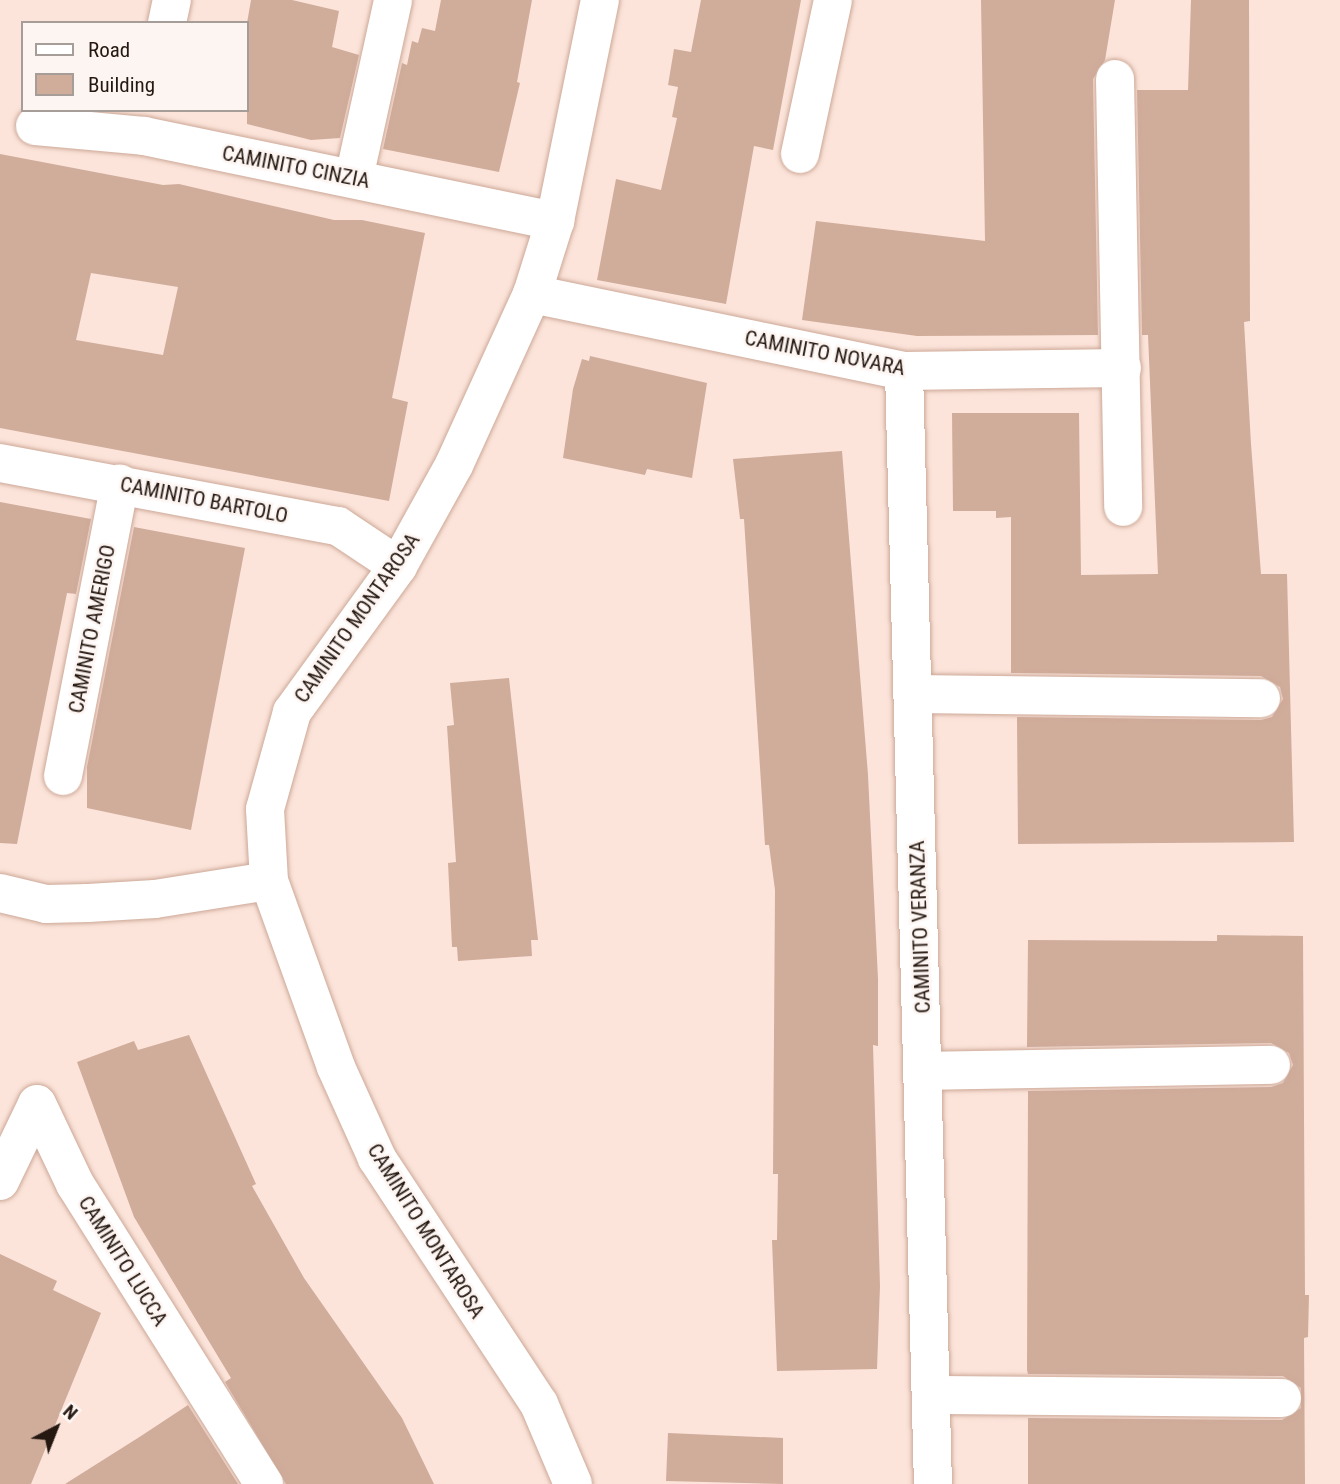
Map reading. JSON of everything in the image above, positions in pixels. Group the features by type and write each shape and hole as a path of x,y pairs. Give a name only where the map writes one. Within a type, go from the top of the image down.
{"street":[{"path":"167,21 172,0"},
{"path":"354,178 393,0"},
{"name":"CAMINITO MONTAROSA","path":"573,1484 539,1404 377,1158 336,1067 269,881 265,809 292,712 398,566 454,465 532,294 555,220 600,0"},
{"path":"800,154 833,0"},
{"path":"1115,79 1123,507"},
{"name":"CAMINITO CINZIA","path":"35,126 147,123 354,178 555,220"},
{"name":"CAMINITO NOVARA","path":"532,294 904,370 1122,368"},
{"name":"CAMINITO VERANZA","path":"904,370 933,1395 933,1484"},
{"name":"CAMINITO BARTOLO","path":"0,463 120,483 338,526 398,566"},
{"name":"CAMINITO AMERIGO","path":"63,776 120,483"},
{"path":"913,694 1261,698"},
{"path":"0,893 46,904 88,903 155,899 269,881"},
{"path":"924,1071 1271,1065"},
{"name":"CAMINITO LUCCA","path":"0,1181 37,1104 75,1184 264,1484"},
{"path":"933,1395 1282,1398"}],"building":[{"path":"251,0 292,0 339,11 332,47 359,55 340,138 311,140 247,124 247,21"},
{"path":"441,0 532,0 517,82 520,83 499,172 383,149 402,63 407,65 412,41 418,43 422,28 435,31"},
{"path":"701,0 801,0 773,150 754,146 726,304 597,280 616,179 661,190 677,118 672,117 678,87 668,85 674,49 691,52"},
{"path":"981,0 1115,0 1105,60 1093,79 1098,335 917,336 802,320 816,221 985,241"},
{"path":"1191,0 1249,0 1250,321 1244,322 1261,574 1287,574 1294,842 1018,844 1017,717 1261,720 1272,717 1283,699 1280,687 1261,676 1011,673 1011,517 996,518 996,511 953,511 952,413 1079,413 1081,575 1158,574 1148,335 1142,335 1137,90 1188,90"},
{"path":"0,154 163,185 179,184 334,220 362,220 425,233 392,398 408,402 389,501 0,428","holes":["91,273 178,287 163,355 76,340"]},
{"path":"590,356 707,383 692,478 647,469 645,475 563,458 573,389 582,359 589,361"},
{"path":"842,451 868,775 878,979 878,1046 873,1045 880,1286 877,1369 777,1371 772,1240 777,1240 778,1174 773,1174 775,890 769,845 765,845 744,519 740,519 733,459"},
{"path":"0,502 91,519 76,594 67,593 17,844 0,843"},
{"path":"134,527 245,548 191,830 87,808 87,767"},
{"path":"509,678 538,940 531,940 532,956 458,961 457,947 452,947 448,863 456,862 447,726 454,725 450,683"},
{"path":"1217,935 1303,936 1305,1295 1309,1295 1308,1337 1304,1338 1305,1484 1028,1484 1028,1418 1282,1420 1301,1408 1301,1388 1283,1376 1028,1374 1027,1370 1028,1091 1271,1087 1283,1083 1293,1065 1289,1053 1271,1043 1027,1047 1028,940 1217,941"},
{"path":"189,1035 256,1184 252,1186 304,1278 402,1418 434,1484 286,1484 225,1382 231,1378 134,1217 77,1062 134,1041 138,1050"},
{"path":"0,1254 57,1281 53,1290 101,1313 31,1484 0,1484"},
{"path":"188,1405 238,1484 65,1484 141,1436"},
{"path":"668,1433 783,1438 783,1484 666,1481"}]}
